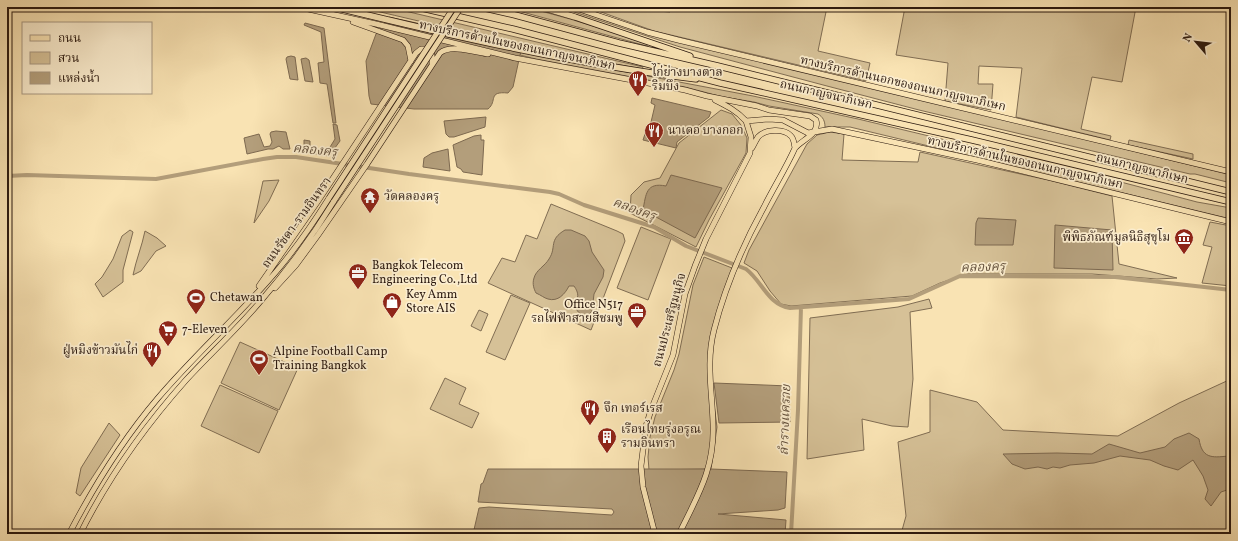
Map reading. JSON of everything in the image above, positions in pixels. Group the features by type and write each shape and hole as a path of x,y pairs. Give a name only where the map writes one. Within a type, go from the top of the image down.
{"highway":[{"path":"334,7 523,50 663,75 720,82"},
{"name":"ถนนกาญจนาภิเษก","path":"417,7 720,82 1231,202"},
{"name":"ถนนกาญจนาภิเษก","path":"480,7 619,43 1231,192"},
{"path":"541,7 575,17 718,66"}],"main road":[{"path":"299,7 375,27 398,37 405,41 408,46 411,61"},
{"name":"ถนนรัชดา-รามอินทรา","path":"69,534 104,472 143,417 172,383 267,282 292,252 454,7"},
{"name":"ถนนรัชดา-รามอินทรา","path":"80,534 106,488 154,419 186,380 260,303 301,250 461,7"},
{"name":"ทางบริการด้านนอกของถนนกาญจนาภิเษก","path":"573,7 647,32 678,40 1231,172"},
{"name":"ทางบริการด้านในของถนนกาญจนาภิเษก","path":"375,27 404,31 515,58 685,90 769,110 813,117 818,125 814,132"},
{"path":"398,37 398,33 404,31"},
{"path":"450,42 458,45 455,49"},
{"path":"251,299 419,50 424,48 431,52 433,57 432,65"},
{"path":"260,303 276,288 307,251 364,170 443,50 449,48 515,58"},
{"name":"ทางบริการด้านในของถนนกาญจนาภิเษก","path":"707,96 730,107 741,115 746,121 769,119 783,120 808,133 832,129 977,160 1231,222"},
{"path":"741,115 742,109 747,104"},
{"name":"ถนนประเสริฐมนูกิจ","path":"655,534 644,487 641,466 646,426 673,354 682,305 695,266 706,239 727,196 743,168 751,148 751,137 746,121"},
{"path":"370,123 371,131 374,134 380,135 389,130"},
{"path":"751,148 759,135 766,132 779,131 788,134 794,141 795,148"},
{"path":"679,534 701,491 709,468 712,452 713,424 709,375 710,345 730,278 741,252 795,148 814,132"}],"green space":[{"path":"359,7 388,7 643,67 642,69 500,40"},
{"path":"504,7 526,7 648,43 647,46"},
{"path":"559,7 567,7 613,23 1231,175 1231,183 919,110 827,86 680,47"},
{"path":"587,7 629,7 635,9 670,12 671,7 827,7 818,51 870,63 866,81 654,31"},
{"path":"905,7 1136,7 1122,82 1092,77 1081,129 1111,136 1110,140 1016,117 1022,68 979,66 978,84 993,84 991,110 945,101 948,63 896,55"},
{"path":"521,52 753,96 858,119 1117,181 1197,202 1231,208 1231,219 850,127 825,127 823,119 818,114 769,106 723,97 685,87 536,59 520,55"},
{"path":"721,110 732,114 741,125 747,138 746,153 709,220 696,247 630,213 631,195 644,182 660,178 679,143"},
{"path":"830,132 844,134 842,160 918,162 920,152 1048,180 1112,196 1119,264 1177,278 1157,279 1092,274 967,274 940,283 912,296 791,306 781,304 770,291 757,271 744,263 749,250 807,144 817,135"},
{"path":"1129,140 1193,154 1193,159 1128,145"},
{"path":"279,180 269,201 254,223 263,181"},
{"path":"551,204 623,234 625,241 591,330 488,283 502,258 515,262 526,235 537,239"},
{"path":"1210,222 1231,226 1231,286 1202,283 1212,247 1203,245"},
{"path":"641,227 671,239 648,300 617,288"},
{"path":"130,230 133,232 123,270 123,282 103,297 95,284 102,277 113,259 122,236"},
{"path":"145,231 157,238 166,246 156,251 141,271 133,275 142,242"},
{"path":"704,257 732,268 710,341 708,359 717,427 711,469 649,470 648,457 650,437 655,417 679,354 693,285"},
{"path":"511,295 530,303 505,360 486,352"},
{"path":"929,299 932,308 910,312 913,379 908,427 892,426 862,419 864,450 807,459 810,318 898,307"},
{"path":"479,310 488,314 481,331 471,326"},
{"name":"Alpine Football Camp Training Bangkok","path":"240,342 298,368 279,410 221,383"},
{"path":"445,378 466,388 459,404 479,413 472,428 430,409"},
{"path":"1231,379 1231,534 901,534 906,516 898,442 930,432 930,390 977,402 1003,430 1118,436 1179,403"},
{"path":"220,385 278,411 259,453 201,426"},
{"path":"109,423 120,435 80,496 76,493 81,468"}],"water":[{"path":"389,17 522,46 513,87 508,93 495,95 491,106 488,109 414,109 371,104 366,61 376,34"},
{"path":"305,23 324,28 336,123 333,123 327,84 320,83 318,63 324,62 321,32 304,25"},
{"path":"287,57 295,57 298,80 290,79 286,59"},
{"path":"306,58 309,60 313,82 305,81 301,59"},
{"path":"652,98 711,112 709,117 677,142 676,148 643,140 645,134 648,135 655,105 651,103"},
{"path":"486,117 485,127 454,137 449,137 446,134 444,121"},
{"path":"333,124 337,125 340,141 329,156 304,152 304,140 310,141 310,149 327,152 335,139"},
{"path":"271,132 286,132 290,149 283,149 279,146 273,149 247,154 244,138 259,134 264,147 270,146 272,142 270,134"},
{"path":"481,135 481,140 484,140 482,175 463,172 457,167 453,145 474,136"},
{"path":"448,149 450,171 423,167 424,158 432,153"},
{"path":"671,175 722,188 695,238 643,210 648,190 654,186 666,186"},
{"path":"978,218 1016,220 1013,245 975,245 976,223"},
{"path":"1055,225 1112,230 1113,270 1054,268"},
{"path":"565,230 571,230 585,236 589,241 592,252 604,270 603,277 594,294 592,311 587,317 582,315 576,309 574,304 578,295 574,286 569,286 561,297 552,300 536,293 534,288 533,282 535,275 549,259 556,237"},
{"path":"714,383 789,386 790,422 719,423"},
{"path":"1189,433 1199,439 1202,450 1208,455 1212,457 1228,456 1230,460 1231,473 1227,490 1221,492 1211,506 1205,499 1208,490 1203,476 1193,460 1178,470 1150,460 1120,456 1094,463 1070,465 1060,468 1053,467 1047,469 1038,467 1025,469 1012,464 1003,454 1092,454 1109,444 1140,453 1165,447 1174,439"},
{"path":"488,469 711,469 787,472 785,508 778,510 718,514 786,520 785,534 473,534 479,508 489,507 612,515 614,512 612,509 478,502 481,484 483,483"}],"waterway":[{"name":"คลองครุ","path":"7,176 27,175 156,179 263,159 296,157 409,174 550,192 559,194 584,205 654,227 686,246 746,269 752,274 771,298 782,306 790,308 909,299 960,276 1115,277 1231,290"},
{"name":"ลำรางแคราย","path":"791,534 798,410 801,307"}],"place":[{"name":"ไก่ย่างบางตาล ริมบึง","path":"638,97"},
{"name":"นาเดอ บางกอก","path":"654,148"},
{"name":"วัดคลองครุ","path":"370,214"},
{"name":"พิพิธภัณฑ์มูลนิธิสุขุโม","path":"1184,255"},
{"name":"Bangkok Telecom Engineering Co.,Ltd","path":"358,290"},
{"name":"Chetawan","path":"196,315"},
{"name":"Key Amm Store AIS","path":"392,319"},
{"name":"Office N517 รถไฟฟ้าสายสีชมพู","path":"637,329"},
{"name":"7-Eleven","path":"168,347"},
{"name":"ฝู่หมิงข้าวมันไก่","path":"152,368"},
{"name":"Alpine Football Camp Training Bangkok","path":"259,376"},
{"name":"จึก เทอร์เรส","path":"590,426"},
{"name":"เรือนไทยรุ่งอรุณ รามอินทรา","path":"607,454"}]}
